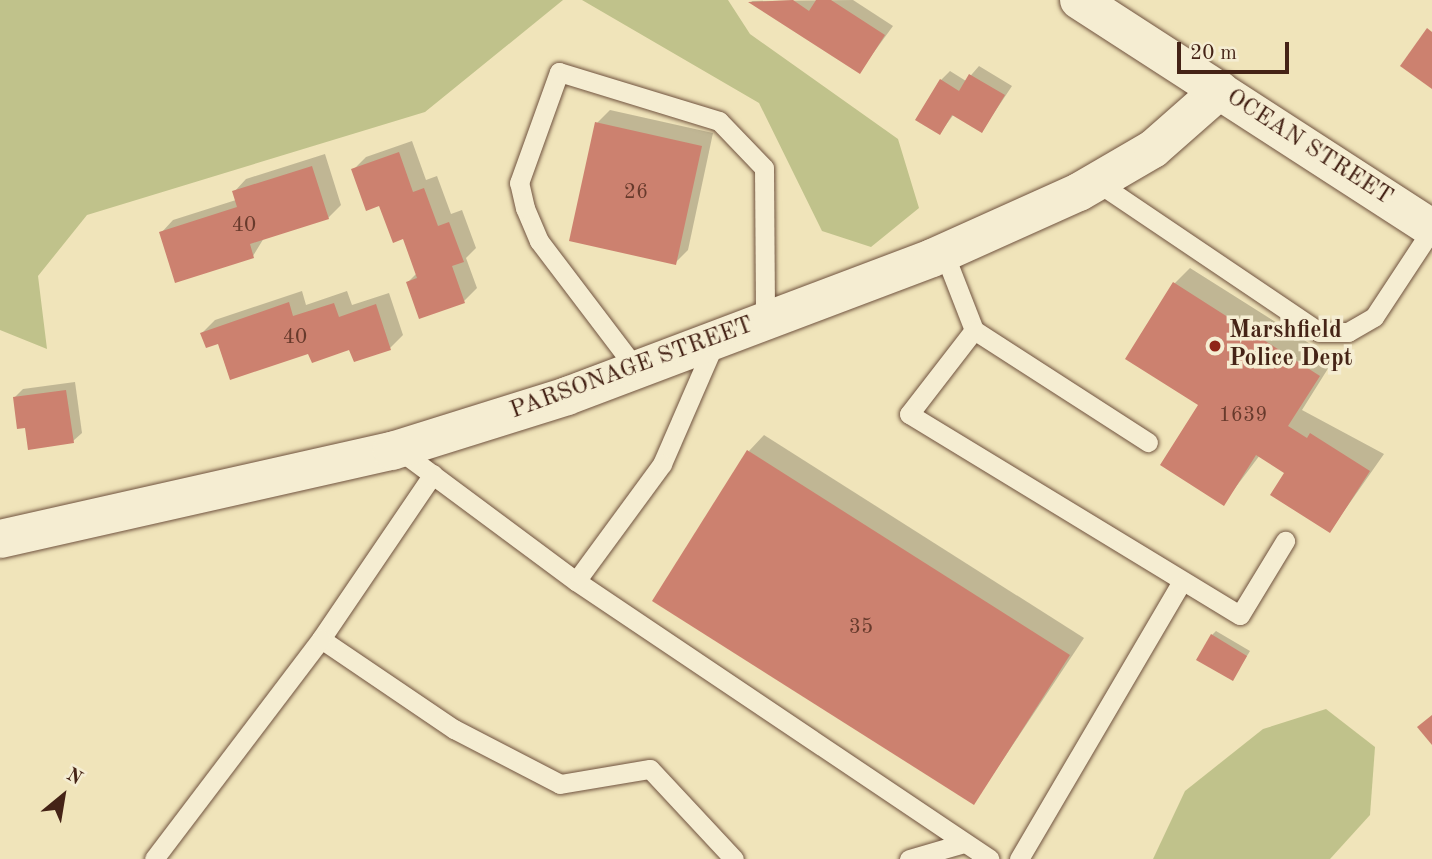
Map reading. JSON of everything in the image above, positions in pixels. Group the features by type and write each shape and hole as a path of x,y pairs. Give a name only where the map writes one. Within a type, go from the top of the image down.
{"street":[{"name":"OCEAN STREET","path":"1079,0 1432,229"},
{"name":"PARSONAGE STREET","path":"0,539 398,449 636,370 944,253 1097,182 1153,149 1220,90"}],"lane":[{"path":"636,370 539,241 525,208 519,183 559,72 719,121 764,168 765,321"},
{"path":"1097,182 1319,332 1348,332 1374,317 1432,229"},
{"path":"944,253 974,330 1148,442"},
{"path":"974,330 909,414 1240,615 1285,541"},
{"path":"576,581 662,464 717,340"},
{"path":"398,449 576,581 989,859"},
{"path":"154,859 321,639 433,474"},
{"path":"1019,859 1182,580"},
{"path":"321,639 454,729 560,784 650,769 734,859"},
{"path":"909,859 964,843"}],"green space":[{"path":"0,0 563,0 425,112 87,215 38,276 47,349 0,330"},
{"path":"582,0 728,0 750,34 898,139 919,208 871,247 822,231 759,103"},
{"path":"1326,709 1375,747 1370,815 1330,859 1153,859 1185,791 1263,729"}],"building":[{"path":"793,0 809,11 816,0 831,0 885,35 860,74 748,2"},
{"path":"1427,28 1432,32 1432,89 1400,66"},
{"path":"969,74 1005,95 982,133 952,115 940,135 915,120 940,79 959,91"},
{"path":"595,122 702,146 676,265 569,241"},
{"path":"399,152 413,192 424,188 438,226 449,222 464,262 452,266 465,303 419,319 406,282 417,278 403,239 393,243 379,206 366,211 351,169"},
{"path":"312,166 329,219 250,244 254,258 175,283 159,232 237,207 232,191"},
{"path":"1173,282 1320,376 1288,426 1307,438 1310,433 1370,471 1330,533 1270,495 1284,473 1256,455 1224,506 1160,465 1198,405 1125,359"},
{"path":"289,302 293,316 334,303 339,317 376,304 391,350 354,362 349,350 312,363 308,354 230,380 218,344 206,348 200,333"},
{"path":"66,390 74,443 28,450 25,428 17,429 13,397"},
{"path":"747,450 1070,655 974,805 652,601"},
{"path":"1211,634 1247,656 1233,681 1196,660"},
{"path":"1432,715 1432,745 1417,727"}],"place":[{"name":"Marshfield Police Dept","path":"1215,346"}]}
